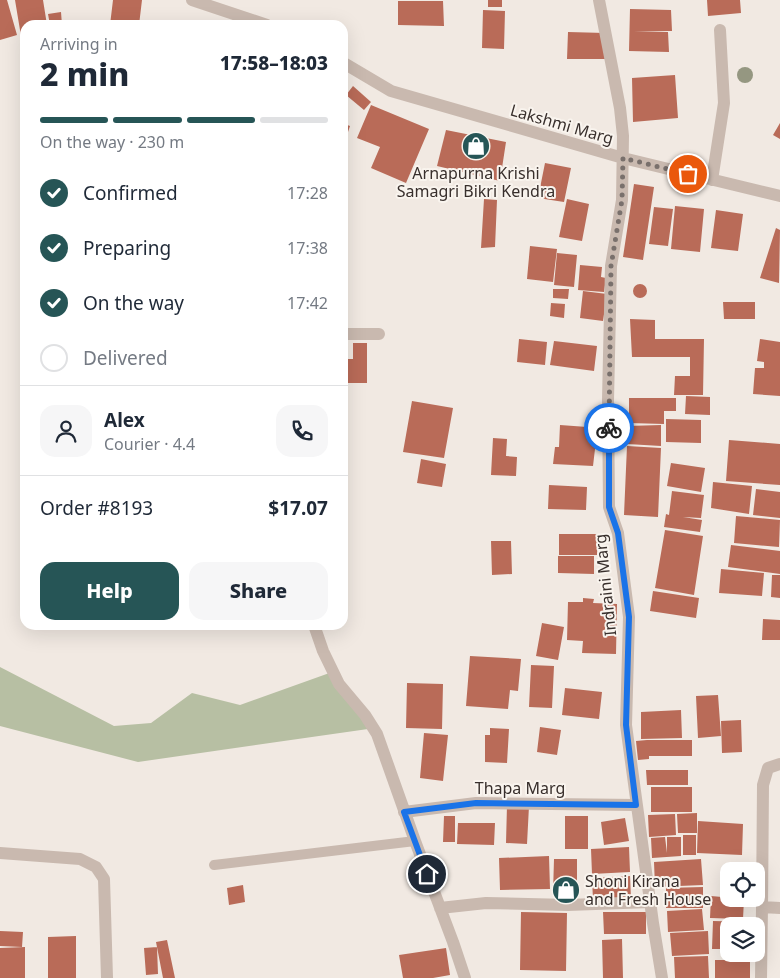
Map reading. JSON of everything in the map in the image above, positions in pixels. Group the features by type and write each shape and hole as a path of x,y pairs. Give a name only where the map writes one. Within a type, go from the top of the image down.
{"street":[{"path":"192,0 253,20"},
{"name":"Indraini Marg","path":"599,0 620,108 623,158 622,200 611,266 608,400 609,507 618,533 629,617 626,725 662,978"},
{"path":"712,180 724,103 720,30"},
{"name":"Lakshmi Marg","path":"348,66 391,91 623,158 780,196"},
{"path":"348,334 379,334"},
{"path":"316,630 323,651 339,684 365,715 377,734 465,978"},
{"path":"762,862 763,785 768,768 780,764"},
{"name":"Thapa Marg","path":"404,812 476,803 636,805"},
{"path":"0,853 80,859 96,868 104,879 107,978"},
{"path":"440,908 486,903 650,902"},
{"path":"761,978 762,907 780,908"}],"lane":[{"path":"214,865 414,841"}],"green space":[{"path":"0,667 114,726 151,723 192,693 240,705 335,671 368,729 138,762 0,726"}],"building":[{"path":"0,0 7,0 17,35 0,40"},
{"path":"15,0 43,0 46,20 20,20 20,30"},
{"path":"113,0 142,0 140,20 111,20"},
{"path":"488,0 502,0 502,7 488,7"},
{"path":"707,0 740,0 741,13 708,16"},
{"path":"398,1 443,1 444,26 398,25"},
{"path":"630,9 671,10 672,31 634,31 668,32 669,52 629,51"},
{"path":"483,10 505,11 504,49 482,48"},
{"path":"61,12 62,20 49,20 48,14"},
{"path":"568,32 605,33 605,59 567,59"},
{"path":"675,75 678,118 633,122 632,78"},
{"path":"353,86 371,102 364,110 348,97 348,92"},
{"path":"371,105 429,129 406,183 371,168 380,147 357,138"},
{"path":"780,123 780,139 773,135"},
{"path":"446,130 506,142 500,181 437,166"},
{"path":"545,163 571,168 564,202 538,198"},
{"path":"634,184 654,187 643,260 623,257"},
{"path":"484,199 497,200 495,247 481,248"},
{"path":"567,199 589,204 582,241 559,237"},
{"path":"675,206 704,209 700,252 671,249"},
{"path":"654,207 673,209 668,246 649,244"},
{"path":"716,210 743,214 738,251 711,248"},
{"path":"776,228 780,230 779,283 760,278"},
{"path":"530,246 557,249 553,282 527,279"},
{"path":"557,253 577,255 574,287 554,285"},
{"path":"580,265 602,267 601,277 606,278 604,292 578,290"},
{"path":"640,284 645,286 647,291 645,296 640,298 635,296 633,291 635,286"},
{"path":"553,289 569,289 568,299 553,298"},
{"path":"583,291 607,294 603,321 580,318"},
{"path":"723,302 755,302 755,319 724,319"},
{"path":"551,303 565,304 564,318 550,316"},
{"path":"630,319 655,320 655,339 704,339 703,395 674,395 675,376 690,376 690,357 632,357"},
{"path":"519,339 547,342 545,365 517,362"},
{"path":"760,339 780,342 780,396 753,394 755,368 764,368 764,362 757,361"},
{"path":"554,341 597,346 594,371 550,365"},
{"path":"353,343 367,343 367,383 348,383 348,359 353,359"},
{"path":"686,396 710,397 710,415 685,414"},
{"path":"629,398 676,398 676,411 664,411 664,424 629,423"},
{"path":"412,401 453,408 444,458 403,452"},
{"path":"666,419 701,420 701,443 666,442"},
{"path":"560,425 601,428 599,449 595,449 593,466 553,464 555,447 559,447"},
{"path":"661,425 661,446 627,444 627,426"},
{"path":"493,438 507,439 506,456 517,457 516,476 491,475"},
{"path":"729,440 780,444 780,485 726,481"},
{"path":"627,446 661,448 658,517 624,515"},
{"path":"421,459 446,464 442,487 417,483"},
{"path":"671,463 705,468 701,492 667,486"},
{"path":"713,482 752,486 749,514 711,508"},
{"path":"549,485 587,487 586,510 548,509"},
{"path":"756,489 780,492 780,518 753,515"},
{"path":"672,491 704,495 701,518 683,517 702,520 700,532 664,527 666,514 669,515"},
{"path":"736,516 780,520 779,547 734,543"},
{"path":"665,530 703,536 694,595 655,588"},
{"path":"559,534 598,534 597,555 559,555"},
{"path":"491,541 511,541 512,574 492,575"},
{"path":"731,545 780,551 780,574 728,567"},
{"path":"558,556 594,556 594,574 558,573"},
{"path":"721,569 764,573 762,596 719,593"},
{"path":"772,575 780,575 780,598 771,597"},
{"path":"653,591 699,598 696,618 650,611"},
{"path":"583,598 594,599 593,603 617,604 616,654 582,653 583,641 567,640 568,602 583,602"},
{"path":"763,619 780,620 780,640 762,640"},
{"path":"542,623 564,627 558,660 536,656"},
{"path":"470,656 521,659 518,691 510,690 508,709 466,706"},
{"path":"531,665 554,666 552,708 529,707"},
{"path":"407,683 443,684 442,729 406,728"},
{"path":"565,688 602,692 599,719 562,715"},
{"path":"718,695 721,736 698,738 696,696"},
{"path":"681,710 682,738 641,739 641,712"},
{"path":"741,720 742,752 722,753 721,721"},
{"path":"540,727 561,730 557,755 537,752"},
{"path":"490,728 509,729 507,763 485,762 485,735 490,735"},
{"path":"424,733 448,735 443,781 420,778"},
{"path":"692,740 692,756 649,756 649,759 638,760 636,741"},
{"path":"646,770 688,770 688,785 647,785"},
{"path":"651,787 692,787 692,812 651,812"},
{"path":"507,805 529,806 527,844 506,843"},
{"path":"697,813 697,833 678,833 677,814"},
{"path":"675,814 676,835 649,837 648,815"},
{"path":"444,816 455,816 455,842 443,842"},
{"path":"565,816 588,816 588,849 565,849"},
{"path":"625,818 629,841 604,845 601,822"},
{"path":"698,821 743,824 742,855 697,853"},
{"path":"458,823 495,823 494,845 457,844"},
{"path":"683,835 696,835 696,855 683,855"},
{"path":"665,837 667,853 667,837 681,837 681,856 652,858 651,838"},
{"path":"629,847 630,872 592,874 591,849"},
{"path":"549,856 550,889 500,890 499,858"},
{"path":"554,859 577,859 577,893 553,893"},
{"path":"701,859 703,885 655,887 654,862"},
{"path":"630,876 631,899 593,900 592,878"},
{"path":"243,885 245,902 229,905 227,888"},
{"path":"703,887 703,908 666,908 666,888"},
{"path":"711,896 720,897 720,907 744,907 743,917 710,918"},
{"path":"702,909 704,930 668,932 667,911"},
{"path":"521,912 567,913 566,971 520,970"},
{"path":"603,912 646,912 646,934 604,934"},
{"path":"713,921 720,921 720,949 712,949"},
{"path":"0,931 23,932 22,947 0,946"},
{"path":"708,931 709,954 672,956 670,933"},
{"path":"76,936 76,978 48,978 48,937"},
{"path":"622,939 623,978 603,978 602,940"},
{"path":"167,940 175,978 163,978 156,942"},
{"path":"25,947 25,978 0,978 0,948"},
{"path":"157,947 158,974 146,975 144,948"},
{"path":"446,948 450,975 433,978 403,978 399,955"},
{"path":"708,956 709,978 675,978 674,957"},
{"path":"715,960 720,960 720,962 750,962 750,978 715,978"}],"way so far":[{"path":"609,428 611,266 622,200 623,158 688,174"}],"place":[{"name":"Arnapurna Krishi Samagri Bikri Kendra","path":"476,146"},
{"name":"Shoni Kirana and Fresh House","path":"566,890"}],"route":[{"path":"427,874 404,812 476,803 636,805 626,725 629,617 618,533 609,507 609,428"}]}
